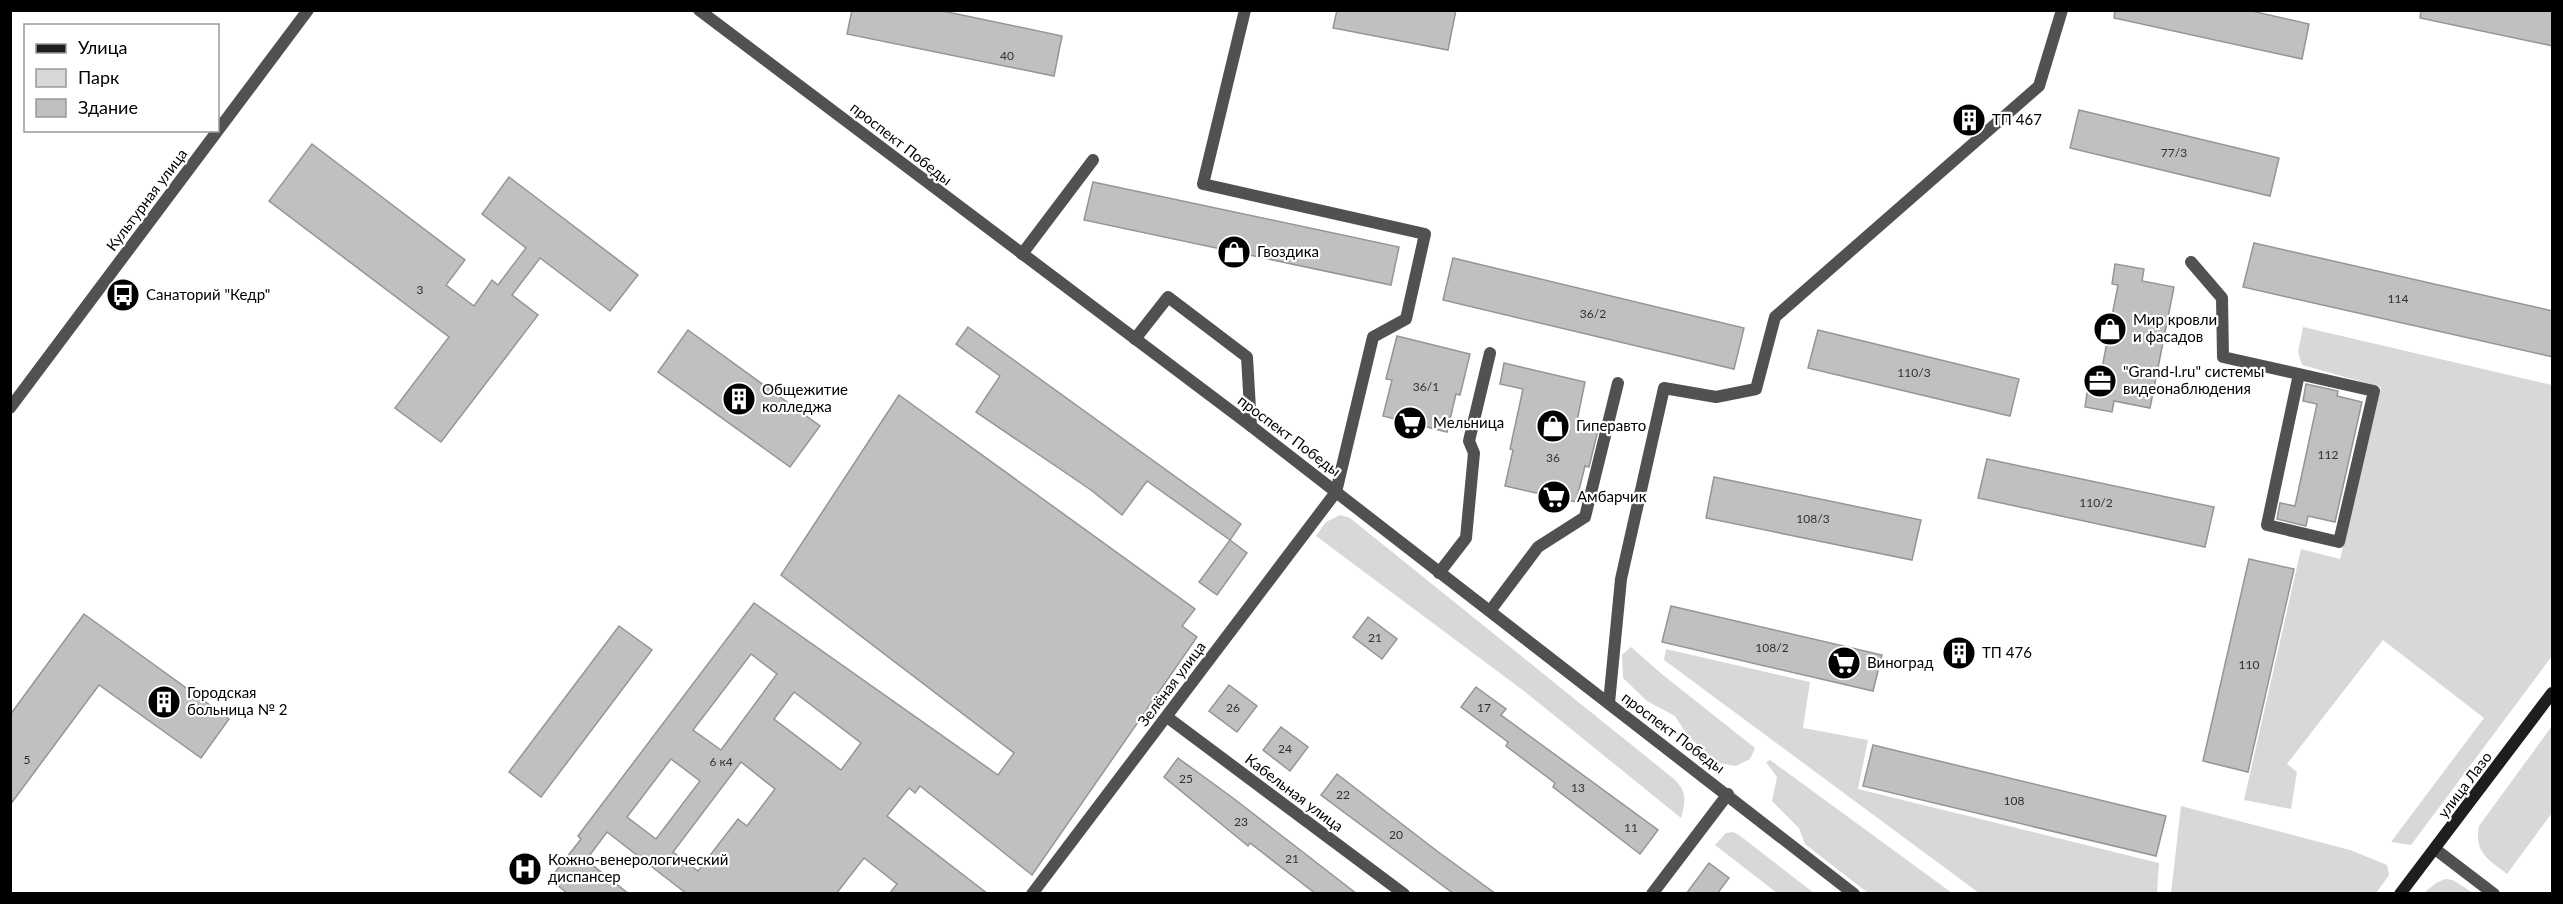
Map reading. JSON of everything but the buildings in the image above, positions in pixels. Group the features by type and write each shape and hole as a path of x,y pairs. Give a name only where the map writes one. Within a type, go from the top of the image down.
{"main road":[{"name":"улица Лазо","path":"2400,894 2553,693"}],"street":[{"name":"Культурная улица","path":"219,129 308,10"},
{"name":"проспект Победы","path":"699,10 1251,426 1854,894"},
{"path":"1245,10 1203,184 1425,234 1406,319 1373,337 1336,492"},
{"path":"1609,703 1621,579 1664,388 1716,397 1756,389 1775,317 2039,86 2062,10"},
{"name":"Культурная улица","path":"10,408 217,132"},
{"path":"1022,254 1092,160"},
{"path":"2191,262 2222,298 2223,357 2299,374 2374,391 2339,542 2266,525 2299,374"},
{"path":"1135,339 1168,297 1247,357 1251,426"},
{"path":"1439,573 1466,538 1474,453 1468,441 1490,353"},
{"path":"1490,611 1538,547 1585,517 1618,383"},
{"name":"Зелёная улица","path":"1032,894 1336,492"},
{"name":"Кабельная улица","path":"1167,717 1404,894"},
{"path":"1652,894 1728,794"},
{"path":"2435,849 2494,894"}],"green space":[{"path":"2303,327 2552,385 2552,656 2411,845 2391,842 2484,718 2383,640 2287,764 2297,772 2291,809 2244,800 2301,549 2340,559 2381,387 2302,365 2298,352"},
{"path":"1340,515 1350,518 1674,779 1684,797 1681,818 1524,691 1316,536 1326,522"},
{"path":"1631,647 1755,748 1750,759 1736,766 1718,763 1688,736 1675,716 1647,701 1623,678 1622,655"},
{"path":"1666,649 1810,682 1803,728 1868,740 1858,789 2159,863 2157,893 1979,893 1664,660"},
{"path":"2552,726 2552,813 2507,874 2488,859 2481,849 2479,826"},
{"path":"1770,760 1952,893 1868,893 1805,844 1799,828 1772,801 1777,777 1766,762"},
{"path":"2181,806 2350,850 2387,865 2389,875 2376,893 2171,893"},
{"path":"1733,832 1814,893 1777,893 1715,845 1726,833"},
{"path":"2445,879 2453,880 2473,893 2424,893"}],"place":[{"name":"ТП 467","path":"1969,120"},
{"name":"Гвоздика","path":"1234,252"},
{"name":"Санаторий \"Кедр\"","path":"123,295"},
{"name":"Мир кровли и фасадов","path":"2110,329"},
{"name":"\"Grand-l.ru\" системы видеонаблюдения","path":"2100,381"},
{"name":"Общежитие колледжа","path":"739,399"},
{"name":"Мельница","path":"1410,423"},
{"name":"Гиперавто","path":"1553,426"},
{"name":"Амбарчик","path":"1554,497"},
{"name":"ТП 476","path":"1959,653"},
{"name":"Виноград","path":"1844,663"},
{"name":"Городская больница № 2","path":"164,702"},
{"name":"Кожно-венерологический диспансер","path":"525,869"}]}
